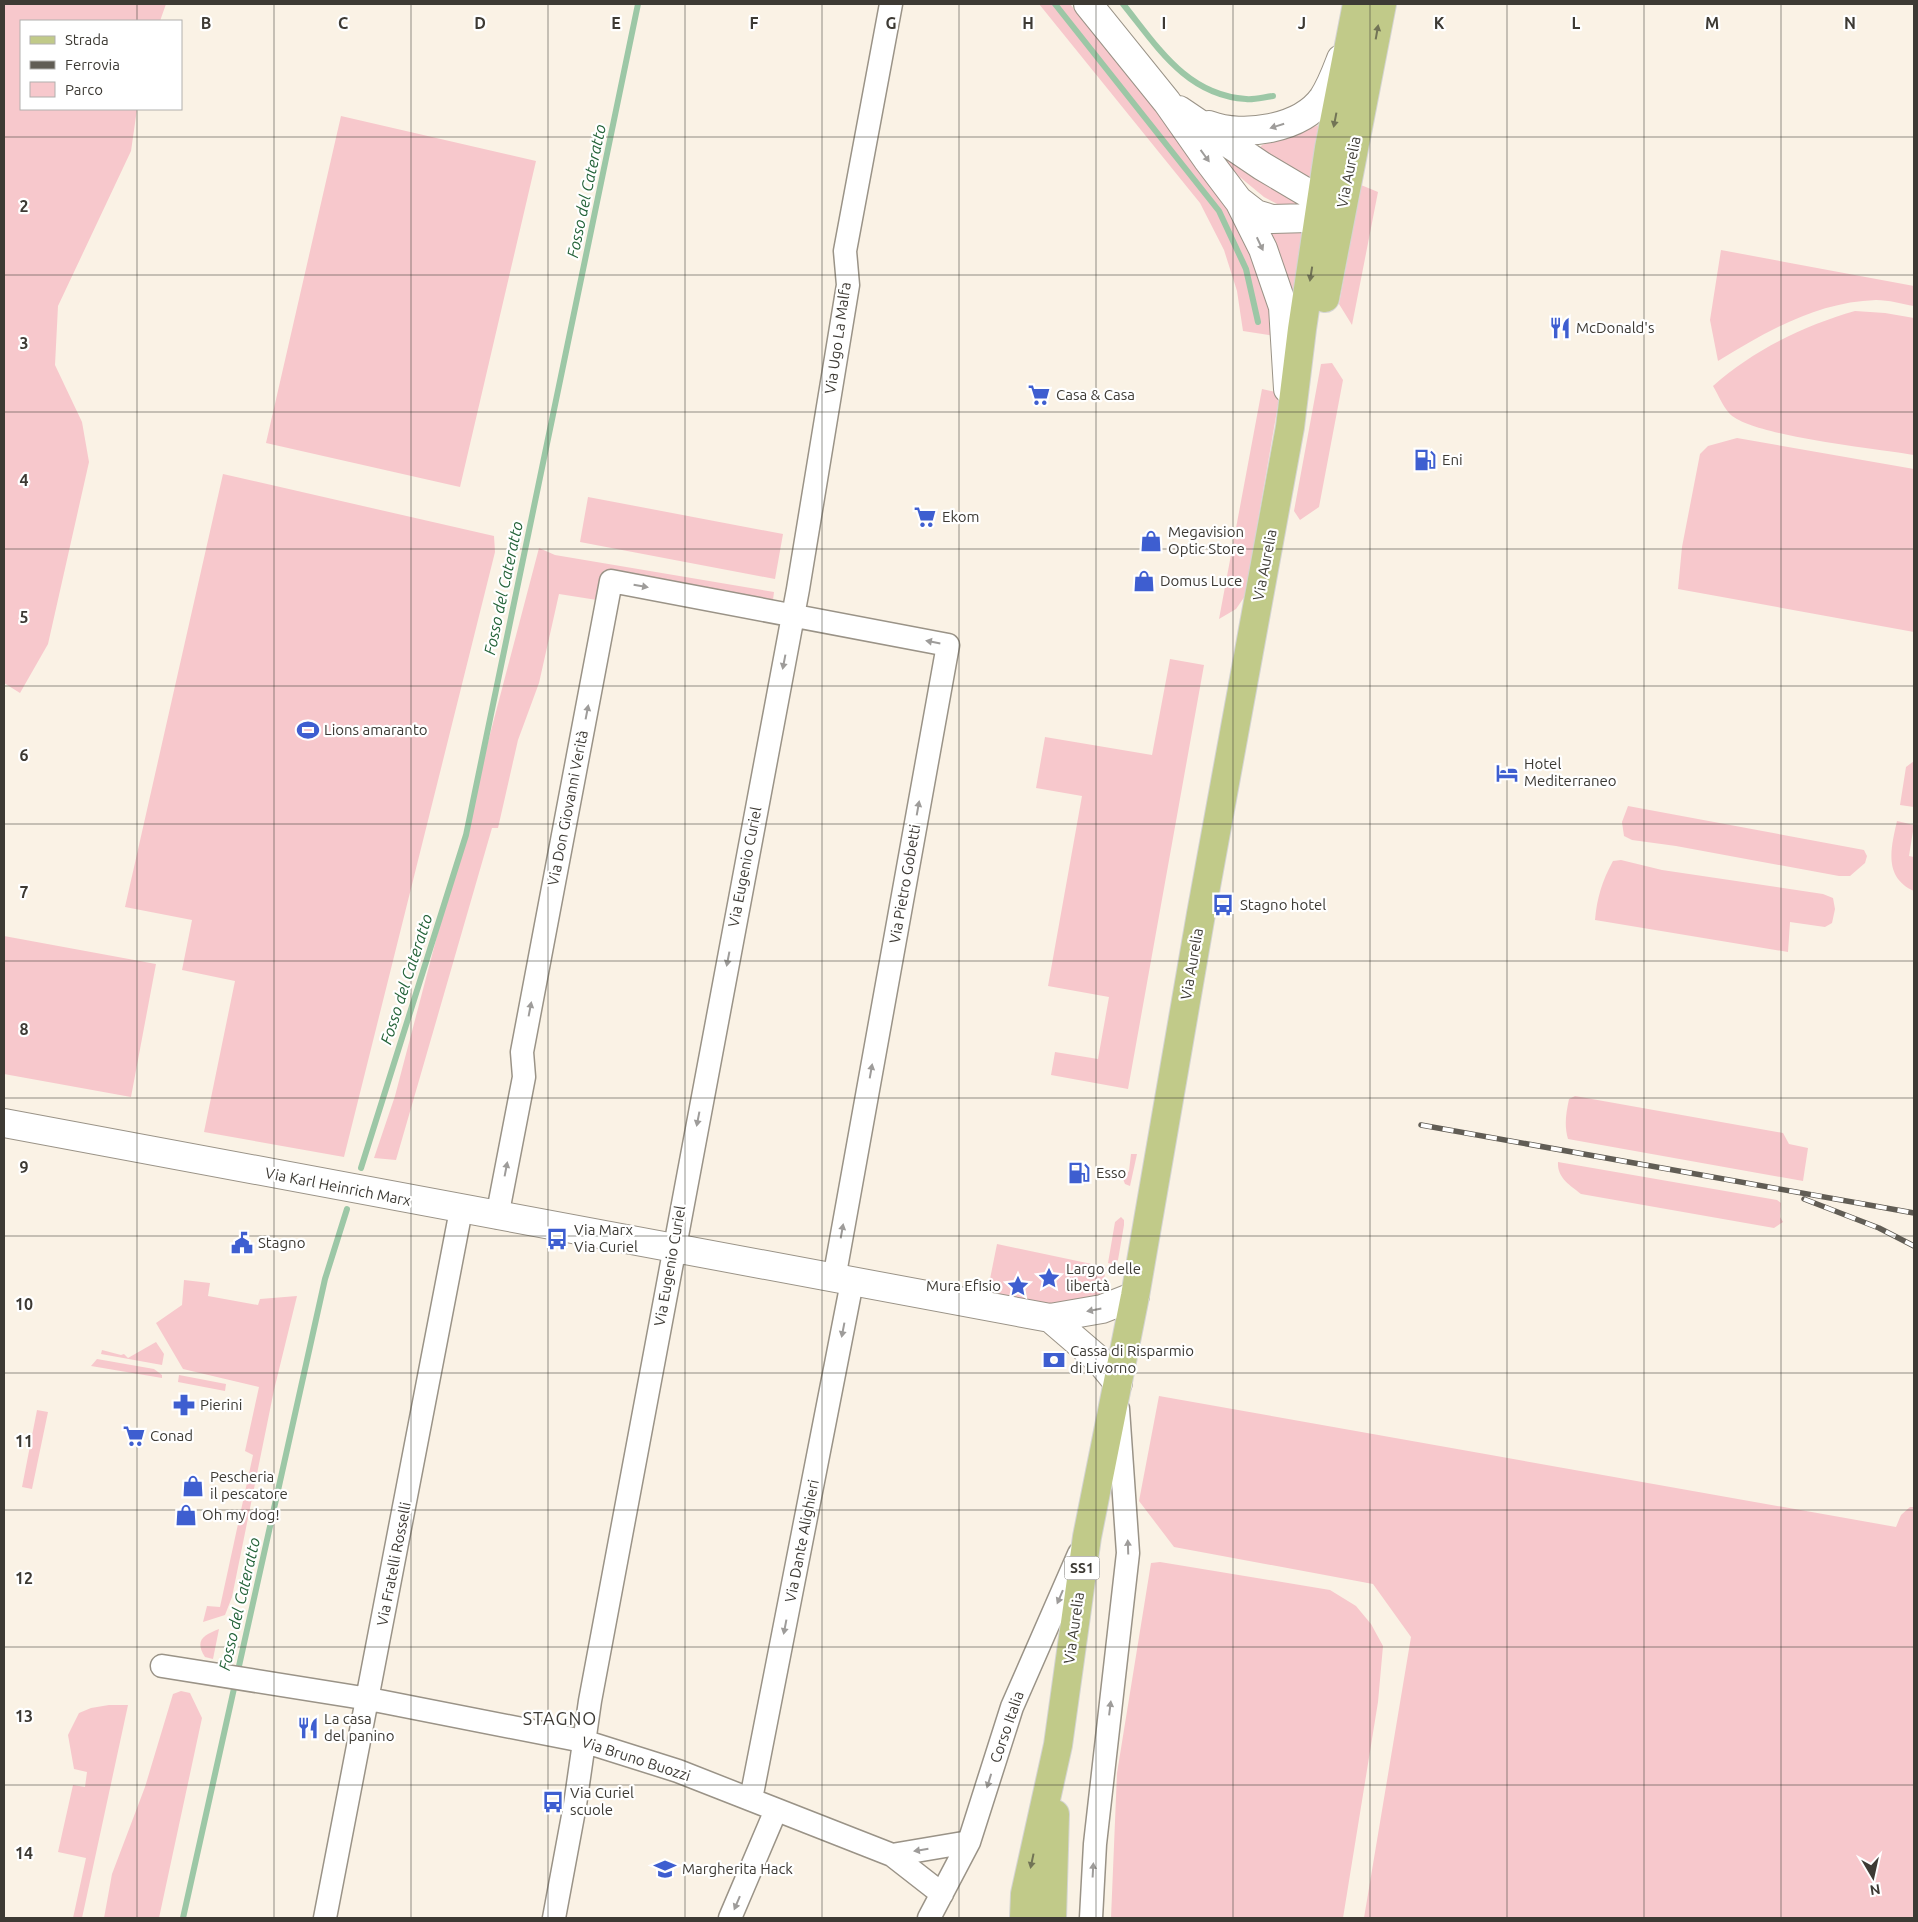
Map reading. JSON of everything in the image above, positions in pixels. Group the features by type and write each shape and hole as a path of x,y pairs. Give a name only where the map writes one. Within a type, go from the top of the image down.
{"main road":[{"name":"Via Aurelia","path":"1024,1918 1025,1894 1058,1746 1087,1537 1135,1296 1201,914 1290,427 1302,329 1329,148 1357,4"},
{"name":"Via Aurelia","path":"1290,427 1319,332 1382,4"},
{"name":"Via Aurelia","path":"1052,1918 1058,1746"}],"street":[{"name":"Via Ugo La Malfa","path":"793,614 848,285 845,251 891,4"},
{"path":"1088,4 1167,102 1206,159 1238,200 1262,249 1282,307 1290,427"},
{"path":"1195,120 1230,130 1254,131 1286,123 1309,112 1323,98 1350,40"},
{"path":"1167,102 1262,166 1310,195 1321,209 1330,227 1333,257"},
{"path":"1238,200 1256,214 1272,220 1309,218 1321,209 1347,183"},
{"name":"Via Don Giovanni Verità","path":"497,1217 524,1077 522,1052 611,581 793,614"},
{"name":"Via Eugenio Curiel","path":"554,1918 575,1805 583,1741 793,614"},
{"name":"Via Pietro Gobetti","path":"793,614 948,645 843,1281"},
{"name":"Via Karl Heinrich Marx","path":"4,1123 673,1250 1050,1318"},
{"name":"Via Fratelli Rosselli","path":"325,1918 369,1699 461,1210"},
{"name":"Via Dante Alighieri","path":"751,1799 843,1281"},
{"path":"1050,1318 1102,1309 1135,1296"},
{"path":"1050,1318 1100,1361 1117,1387 1128,1553 1095,1844 1091,1918"},
{"name":"Corso Italia","path":"929,1918 970,1842 1012,1707 1087,1537"},
{"name":"Via Bruno Buozzi","path":"162,1666 369,1699 583,1741 678,1771 892,1855 942,1894"},
{"path":"730,1918 776,1810"},
{"path":"892,1855 970,1842"}],"green space":[{"path":"4,4 166,4 160,20 20,20 20,110 137,110 131,151 58,306 55,365 82,422 89,462 48,644 20,693 4,683"},
{"path":"1039,4 1070,4 1204,168 1233,209 1261,267 1275,336 1243,331 1237,291 1224,250 1200,203"},
{"path":"341,116 536,161 460,487 266,443"},
{"path":"1319,125 1323,133 1313,184 1258,150 1262,145"},
{"path":"1217,152 1304,205 1283,207 1264,197 1218,159"},
{"path":"1361,185 1378,192 1352,325 1339,304"},
{"path":"1264,228 1307,233 1292,303"},
{"path":"1721,250 1914,286 1914,306 1876,300 1833,306 1813,312 1774,329 1718,361 1710,320"},
{"path":"1855,311 1885,313 1914,318 1914,455 1787,435 1741,421 1729,413 1713,386 1728,373 1762,351 1798,332"},
{"path":"1332,363 1343,380 1319,507 1300,520 1294,511 1321,364"},
{"path":"1262,389 1280,393 1245,596 1236,609 1219,619"},
{"path":"1737,438 1914,469 1914,632 1678,589 1682,547 1700,454 1708,446"},
{"name":"Lions amaranto","path":"223,474 494,536 495,552 344,1157 204,1132 235,981 182,970 192,920 125,907"},
{"path":"588,497 783,534 775,579 580,542"},
{"path":"539,548 555,555 774,592 773,600 604,570 597,600 559,594 539,683 518,740 498,828 492,828 396,1160 374,1158 395,1096"},
{"path":"1170,659 1204,665 1128,1089 1051,1075 1055,1052 1098,1059 1109,997 1048,986 1082,796 1036,788 1045,737 1152,755"},
{"path":"1914,761 1914,807 1900,805 1906,767"},
{"path":"1628,806 1864,850 1867,856 1865,863 1850,876 1839,876 1676,846 1632,840 1624,836 1622,822"},
{"path":"1897,821 1914,825 1909,856 1914,857 1914,891 1897,878 1893,870 1892,851"},
{"path":"1621,860 1662,870 1823,894 1833,898 1835,909 1832,923 1825,927 1790,922 1788,952 1595,920 1597,904 1606,876 1613,861"},
{"path":"4,936 156,964 131,1097 4,1074"},
{"path":"1575,1096 1783,1133 1789,1144 1808,1148 1803,1181 1568,1139 1567,1110 1569,1099"},
{"path":"1131,1154 1137,1154 1130,1186 1125,1184 1123,1179 1129,1171"},
{"path":"1558,1162 1777,1200 1781,1203 1780,1217 1783,1222 1774,1228 1581,1194 1562,1177 1558,1168"},
{"path":"1121,1217 1124,1220 1124,1225 1118,1260 1112,1264 1108,1263 1115,1222"},
{"name":"Largo delle libertà","path":"997,1244 1106,1267 1102,1293 1074,1303 1060,1304 1045,1304 987,1294"},
{"path":"184,1280 210,1283 208,1296 258,1305 260,1299 297,1296 274,1390 232,1597 225,1615 203,1622 207,1606 220,1607 253,1455 245,1451 259,1387 183,1369 156,1323 182,1305"},
{"path":"156,1342 164,1354 162,1365 101,1354 102,1350 121,1355 124,1354 128,1358"},
{"path":"97,1359 154,1369 162,1375 162,1378 91,1366"},
{"path":"179,1375 226,1384 225,1391 178,1382"},
{"path":"1159,1396 1896,1527 1901,1515 1910,1507 1914,1507 1914,1918 1364,1918 1411,1637 1373,1584 1174,1547 1139,1501"},
{"path":"37,1410 48,1412 32,1489 22,1487"},
{"path":"1160,1562 1330,1590 1356,1606 1371,1624 1383,1646 1378,1702 1343,1918 1111,1918 1117,1773 1151,1563"},
{"path":"219,1629 213,1659 205,1657 200,1646 202,1639"},
{"path":"181,1691 190,1693 202,1718 159,1918 104,1918 112,1874 145,1787 173,1694"},
{"path":"109,1705 128,1705 82,1918 73,1918 86,1858 58,1852 73,1785 85,1787 87,1772 74,1769 68,1735 79,1713 91,1708"}],"waterway":[{"name":"Fosso del Cateratto","path":"361,1168 466,835 638,4"},
{"path":"1055,4 1219,211 1246,269 1258,322"},
{"path":"1123,4 1175,66 1206,88 1225,95 1249,99 1273,96"},
{"name":"Fosso del Cateratto","path":"183,1918 325,1279 347,1209"}],"railway":[{"path":"1421,1125 1914,1213"},
{"path":"1804,1199 1879,1228 1914,1246"}],"place":[{"name":"McDonald's","path":"1560,328"},
{"name":"Casa & Casa","path":"1039,395"},
{"name":"Eni","path":"1425,460"},
{"name":"Ekom","path":"925,517"},
{"name":"Megavision Optic Store","path":"1151,541"},
{"name":"Domus Luce","path":"1144,581"},
{"name":"Lions amaranto","path":"308,730"},
{"name":"Hotel Mediterraneo","path":"1507,773"},
{"name":"Stagno hotel","path":"1223,905"},
{"name":"Esso","path":"1079,1173"},
{"name":"Via Marx Via Curiel","path":"557,1239"},
{"name":"Stagno","path":"242,1243"},
{"name":"Largo delle libertà","path":"1049,1278"},
{"name":"Mura Efisio","path":"1018,1286"},
{"name":"Cassa di Risparmio di Livorno","path":"1054,1360"},
{"name":"Pierini","path":"184,1405"},
{"name":"Conad","path":"134,1436"},
{"name":"Pescheria il pescatore","path":"193,1486"},
{"name":"Oh my dog!","path":"186,1515"},
{"name":"La casa del panino","path":"308,1728"},
{"name":"Via Curiel scuole","path":"553,1802"},
{"name":"Margherita Hack","path":"665,1869"}],"district":[{"name":"STAGNO","path":"560,1719"}]}
